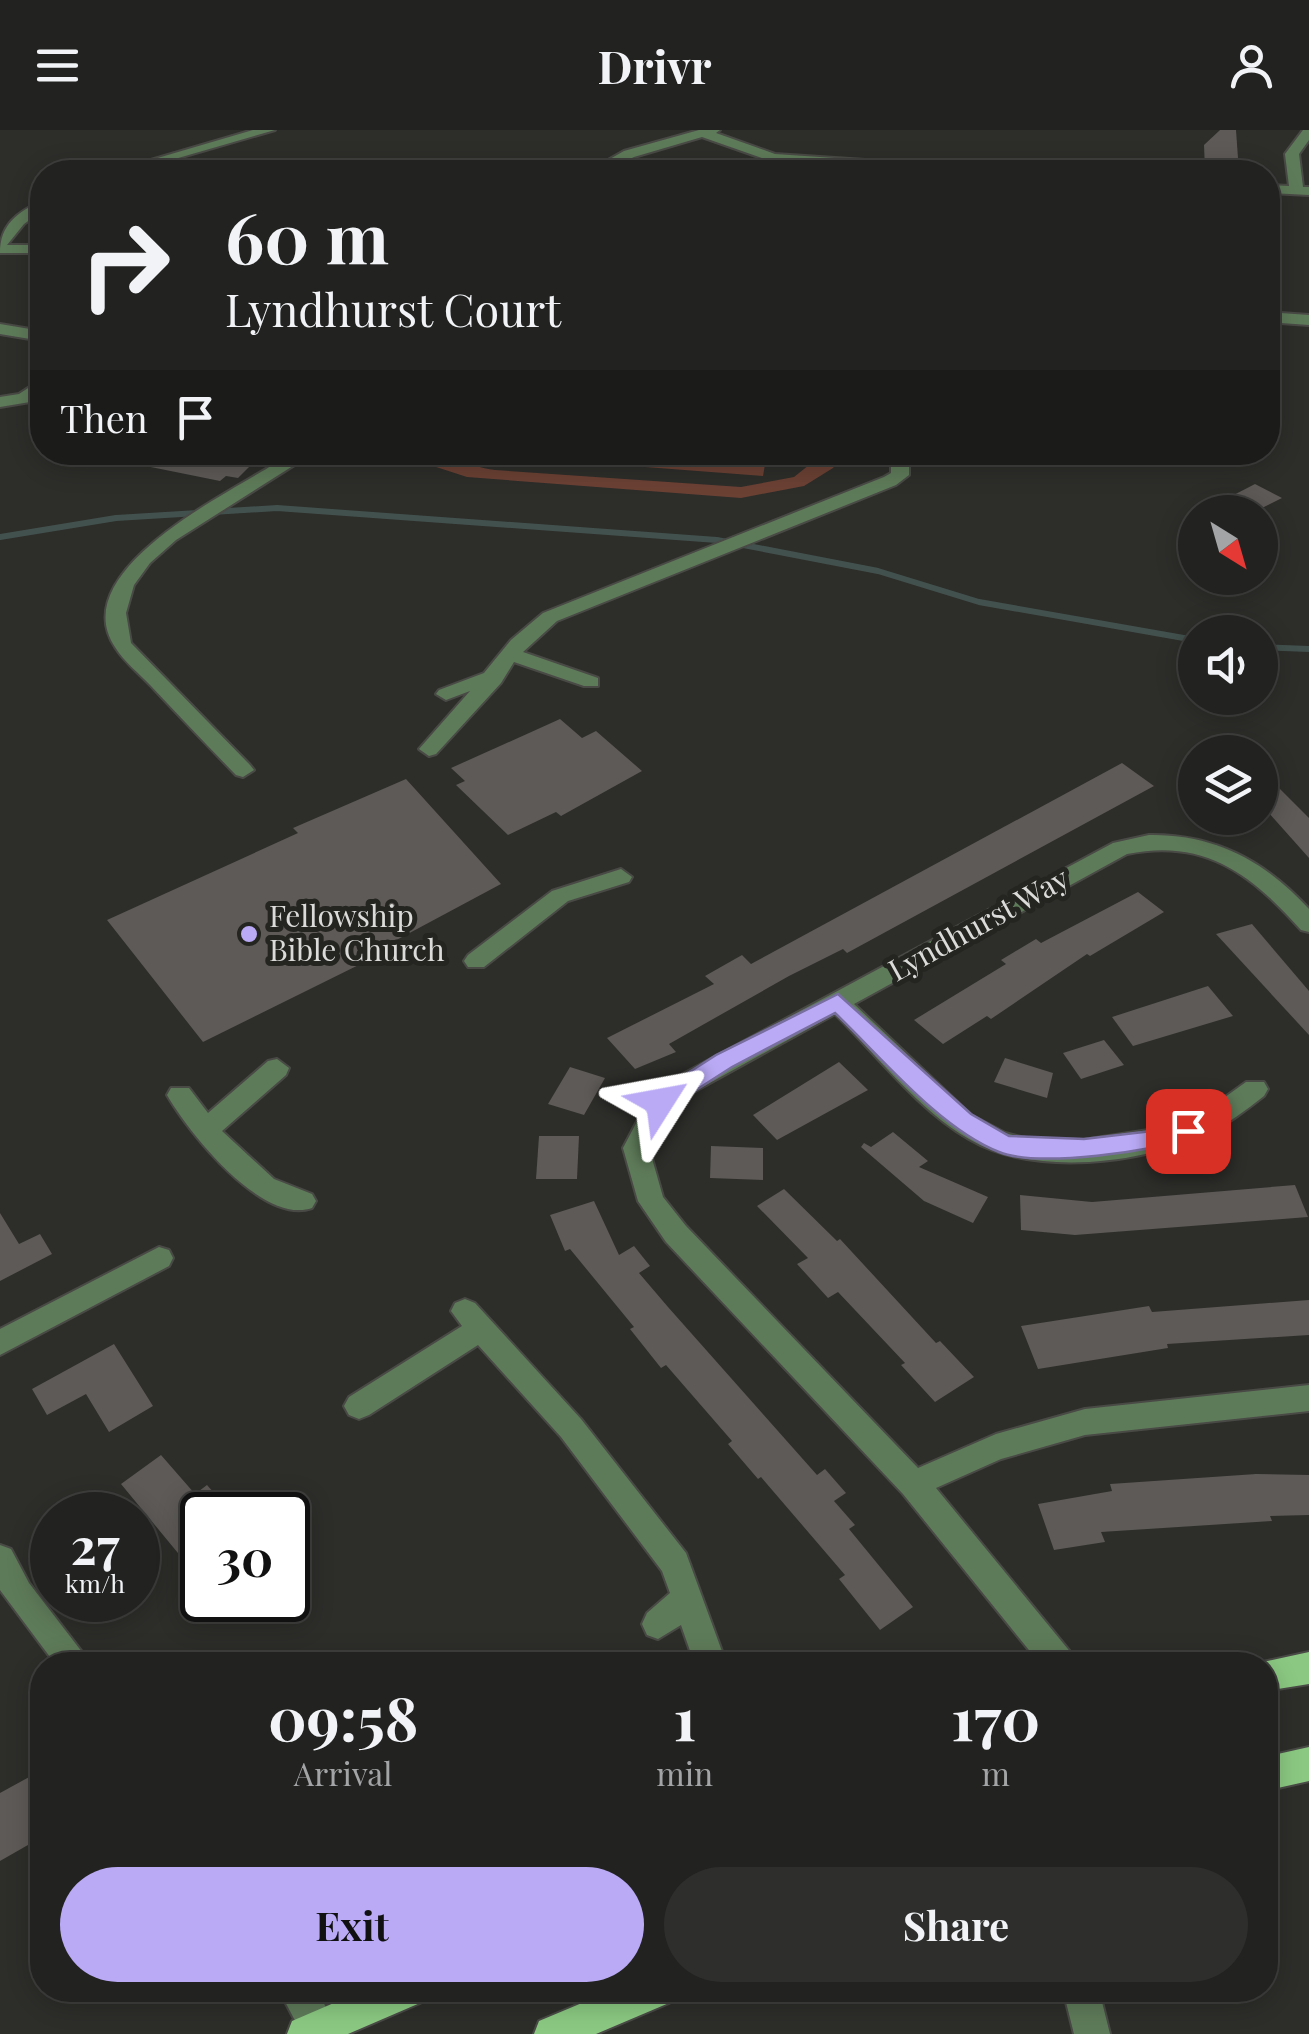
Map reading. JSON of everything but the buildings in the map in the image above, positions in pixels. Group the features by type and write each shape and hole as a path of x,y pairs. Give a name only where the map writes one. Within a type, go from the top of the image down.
{"main road":[{"path":"1278,1674 1309,1668"},
{"path":"1278,1771 1309,1764"},
{"path":"315,2032 381,2002"},
{"path":"552,2034 628,2002"}],"street":[{"path":"160,160 268,130"},
{"path":"617,160 708,131 745,151 793,160"},
{"path":"1303,191 1292,154 1309,131"},
{"path":"0,247 19,221 30,213"},
{"path":"0,247 30,248"},
{"path":"1280,318 1309,320"},
{"path":"0,329 30,334"},
{"path":"0,402 30,393"},
{"path":"243,770 122,644 113,622 117,597 140,560 168,537 285,465"},
{"path":"429,749 458,724 527,632 550,617 890,481 900,475 900,465"},
{"path":"513,655 591,682"},
{"path":"446,694 480,679 494,678"},
{"name":"Lyndhurst Way","path":"1050,1652 914,1484 676,1234 651,1201 637,1164 636,1148 660,1102 724,1061 1102,857 1137,843 1181,841 1228,854 1264,877 1309,924"},
{"path":"476,960 560,896 621,876"},
{"path":"838,1002 963,1120 1005,1145 1050,1150 1152,1140 1207,1122 1254,1089"},
{"path":"207,1129 277,1068"},
{"path":"180,1094 255,1182 275,1196 303,1202"},
{"path":"0,1343 159,1258"},
{"path":"359,1406 473,1320 606,1473 675,1563 707,1652"},
{"path":"914,1484 996,1447 1085,1422 1309,1398"},
{"path":"0,1559 18,1593 66,1652"},
{"path":"658,1624 689,1597"},
{"path":"302,2002 315,2032"},
{"path":"1085,2002 1092,2034"}],"shaded area":[{"path":"430,465 475,465 495,470 741,487 794,477 809,465 835,465 804,486 741,498 467,477"},
{"path":"619,465 765,465 763,476"}],"waterway":[{"path":"212,512 277,508 717,540 878,571 979,602 1178,637"},
{"path":"0,537 116,518 198,513"},
{"path":"1278,648 1309,649"}],"place":[{"name":"Fellowship Bible Church","path":"249,934"}],"route":[{"path":"660,1102 724,1061 838,1002 963,1120 1005,1145 1050,1150 1084,1148 1152,1140 1188,1131"}]}
